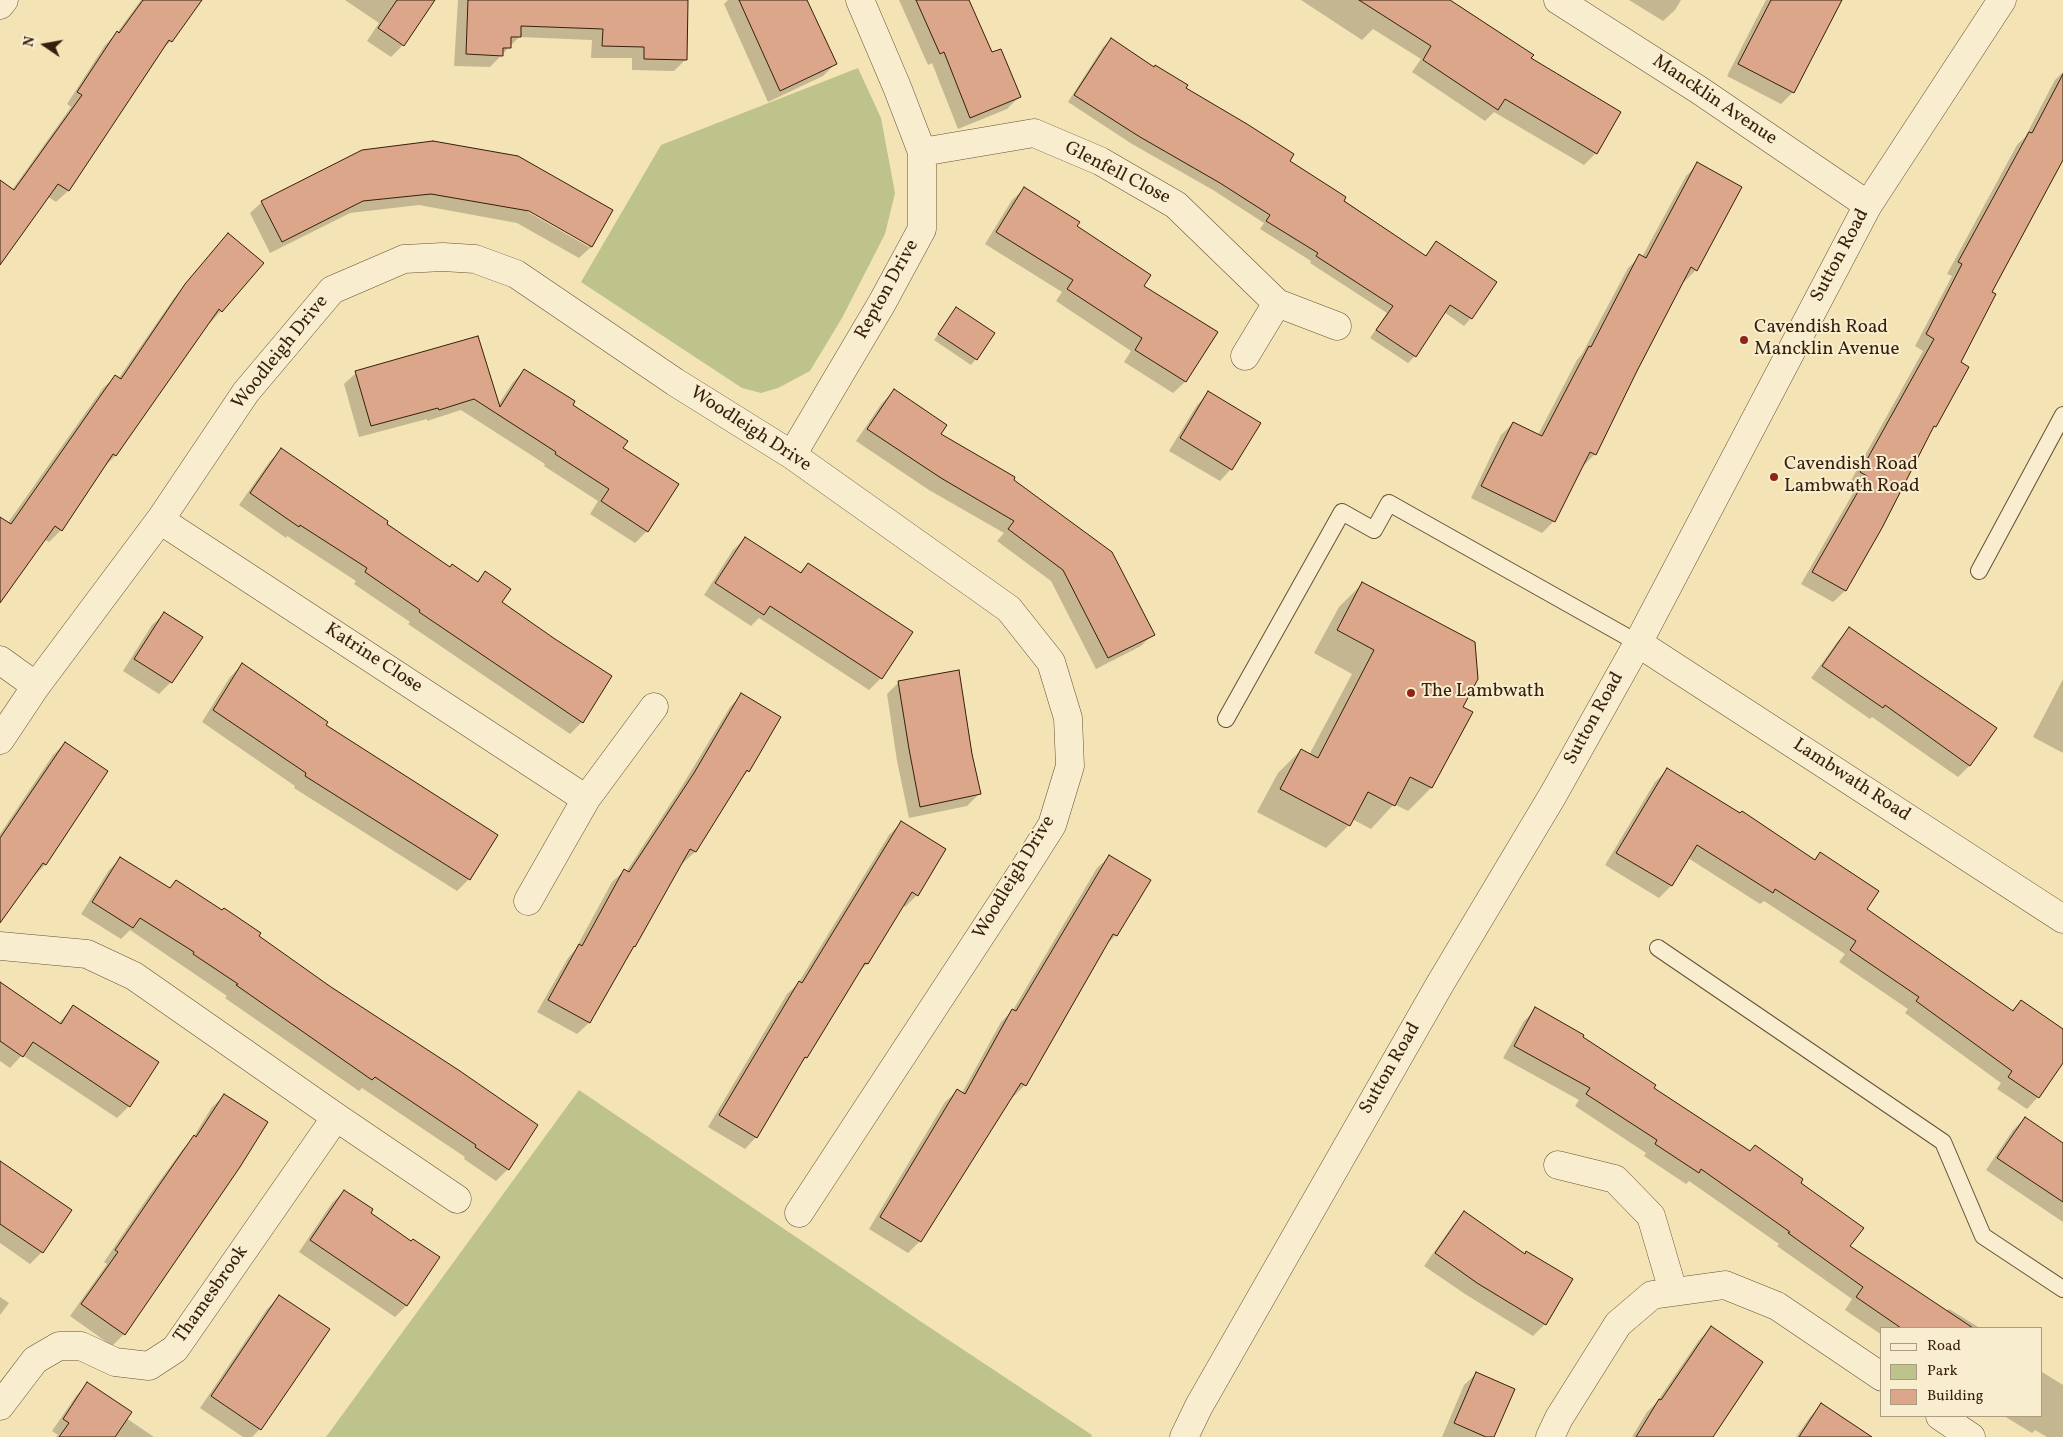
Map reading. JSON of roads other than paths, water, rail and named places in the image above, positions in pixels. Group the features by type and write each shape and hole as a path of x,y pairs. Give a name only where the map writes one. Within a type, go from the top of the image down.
{"street":[{"path":"0,5 4,0"},
{"name":"Repton Drive","path":"792,455 882,303 922,229 922,152 860,0"},
{"name":"Mancklin Avenue","path":"1558,0 1699,90 1868,205"},
{"name":"Sutton Road","path":"1184,1437 1199,1406 1440,984 1553,795 1638,643 1868,205 2002,0"},
{"name":"Glenfell Close","path":"922,152 1034,134 1084,154 1100,161 1176,205 1277,303 1337,326"},
{"name":"Woodleigh Drive","path":"36,686 160,520 246,392 332,290 404,259 443,257 475,259 516,274 675,382 792,455 1009,608 1051,662 1068,718 1070,766 1052,825 1020,877 799,1212"},
{"path":"1245,356 1277,303"},
{"name":"Katrine Close","path":"160,520 586,799"},
{"name":"Lambwath Road","path":"1638,643 2061,912"},
{"path":"0,660 36,686 0,740"},
{"path":"528,901 586,799 654,707"},
{"path":"0,946 87,954 134,976 336,1118 457,1199"},
{"name":"Thamesbrook","path":"0,1406 35,1360 59,1346 80,1346 115,1362 148,1366 175,1349 336,1118"},
{"path":"1558,1165 1614,1179 1651,1216 1673,1291"},
{"path":"1550,1437 1559,1418 1618,1324 1652,1295 1673,1291 1725,1285 1777,1306 1880,1376"},
{"path":"1941,1417 1971,1437"}],"lane":[{"path":"1979,571 2063,415"},
{"path":"1226,719 1342,512 1374,530 1389,503 1638,643"},
{"path":"1658,948 1943,1142 1983,1236 2063,1289"}],"place":[{"name":"Cavendish Road Mancklin Avenue","path":"1744,340"},
{"name":"Cavendish Road Lambwath Road","path":"1774,477"},
{"name":"The Lambwath","path":"1411,693"}]}
